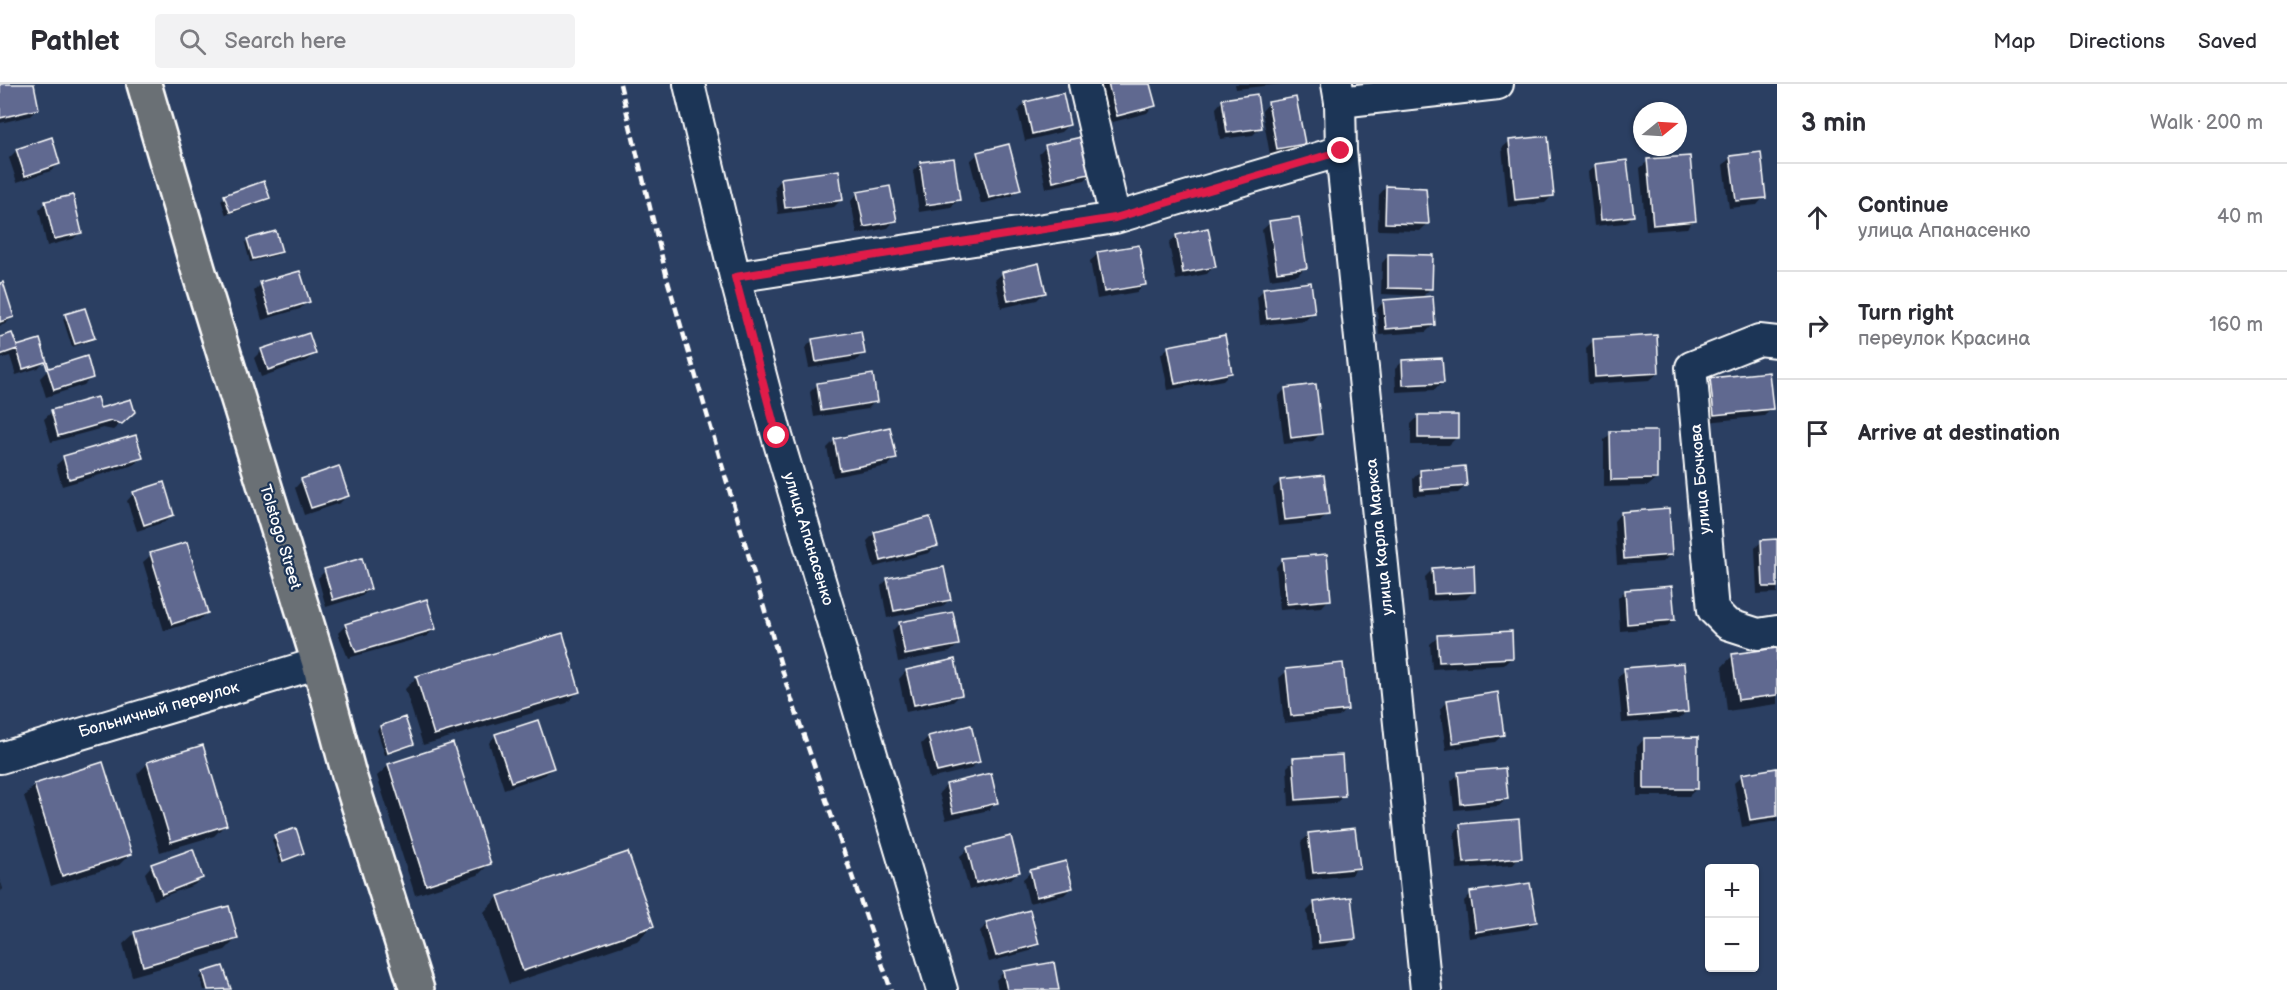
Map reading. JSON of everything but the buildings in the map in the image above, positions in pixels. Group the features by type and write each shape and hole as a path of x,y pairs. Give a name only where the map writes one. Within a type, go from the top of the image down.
{"main road":[{"name":"Tolstogo Street","path":"144,84 319,663 349,775 417,990"}],"street":[{"name":"улица Апанасенко","path":"689,84 735,277 777,436 942,990"},
{"path":"1084,84 1115,218"},
{"path":"1339,93 1498,84"},
{"name":"улица Карла Маркса","path":"1339,93 1341,151 1426,990"},
{"path":"735,277 1115,218 1341,151"},
{"name":"улица Бочкова","path":"1777,342 1759,340 1691,367 1713,610 1727,624 1758,634 1777,631"},
{"name":"Больничный переулок","path":"0,758 319,663"}],"railway":[{"path":"620,84 668,282 787,686 891,990"}],"route":[{"path":"777,436 735,277 1115,218 1341,151"}]}
